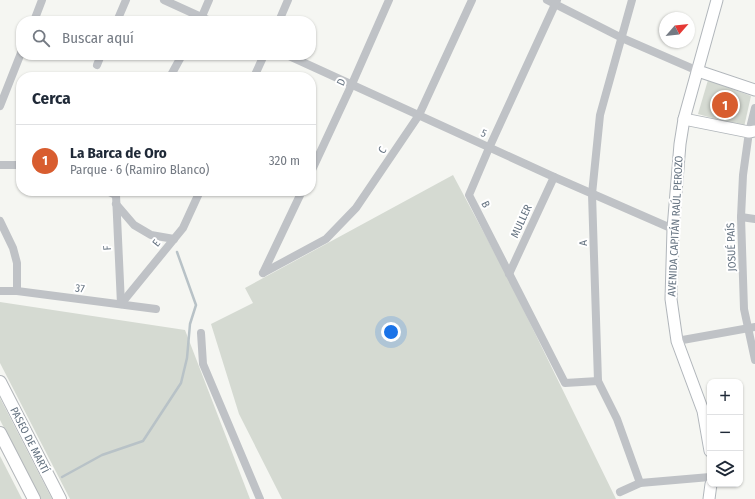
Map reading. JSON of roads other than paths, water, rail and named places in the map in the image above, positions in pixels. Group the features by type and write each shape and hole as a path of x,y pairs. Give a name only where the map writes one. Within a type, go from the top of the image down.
{"main road":[{"name":"AVENIDA CAPITÁN RAÚL PEROZO","path":"710,451 703,411 677,341 671,299 673,229 680,144 684,119 717,0"},
{"path":"698,71 755,90"},
{"path":"684,119 752,131"},
{"name":"PASEO DE MARTÍ","path":"0,382 60,499"},
{"path":"0,433 34,499"},
{"path":"709,499 711,487"}],"street":[{"path":"36,16 42,0"},
{"path":"119,16 126,0"},
{"path":"164,0 195,16"},
{"path":"202,16 209,0"},
{"path":"281,16 288,0"},
{"name":"D","path":"316,161 389,0"},
{"name":"C","path":"300,196 263,273 326,239 356,208 419,115 472,0"},
{"path":"547,0 556,2 622,38 698,71"},
{"name":"A","path":"632,0 600,115 592,194 598,381 617,419 640,483"},
{"name":"B","path":"556,2 469,195 565,383 598,381"},
{"path":"0,106 18,60"},
{"path":"97,65 99,60"},
{"path":"173,72 179,60"},
{"path":"256,72 262,60"},
{"name":"5","path":"298,60 489,148 673,229"},
{"name":"JOSUÉ PAÍS","path":"755,108 743,175 741,218 744,309 751,328 755,360"},
{"path":"0,165 16,165"},
{"name":"MULLER","path":"509,274 554,177"},
{"name":"F","path":"117,196 121,304"},
{"name":"E","path":"121,304 183,228 198,196"},
{"path":"116,204 134,225 151,235 174,239"},
{"path":"741,218 755,219"},
{"path":"0,221 13,248 17,263 17,291"},
{"name":"37","path":"0,291 17,291 156,309"},
{"path":"677,341 751,328"},
{"path":"202,333 204,364 260,499"},
{"path":"620,492 640,483 707,477"}],"waterway":[{"path":"62,477 102,455 143,441 181,383 187,358 190,324 196,305 177,252"}],"place":[{"name":"La Barca de Oro","path":"725,105"}]}
